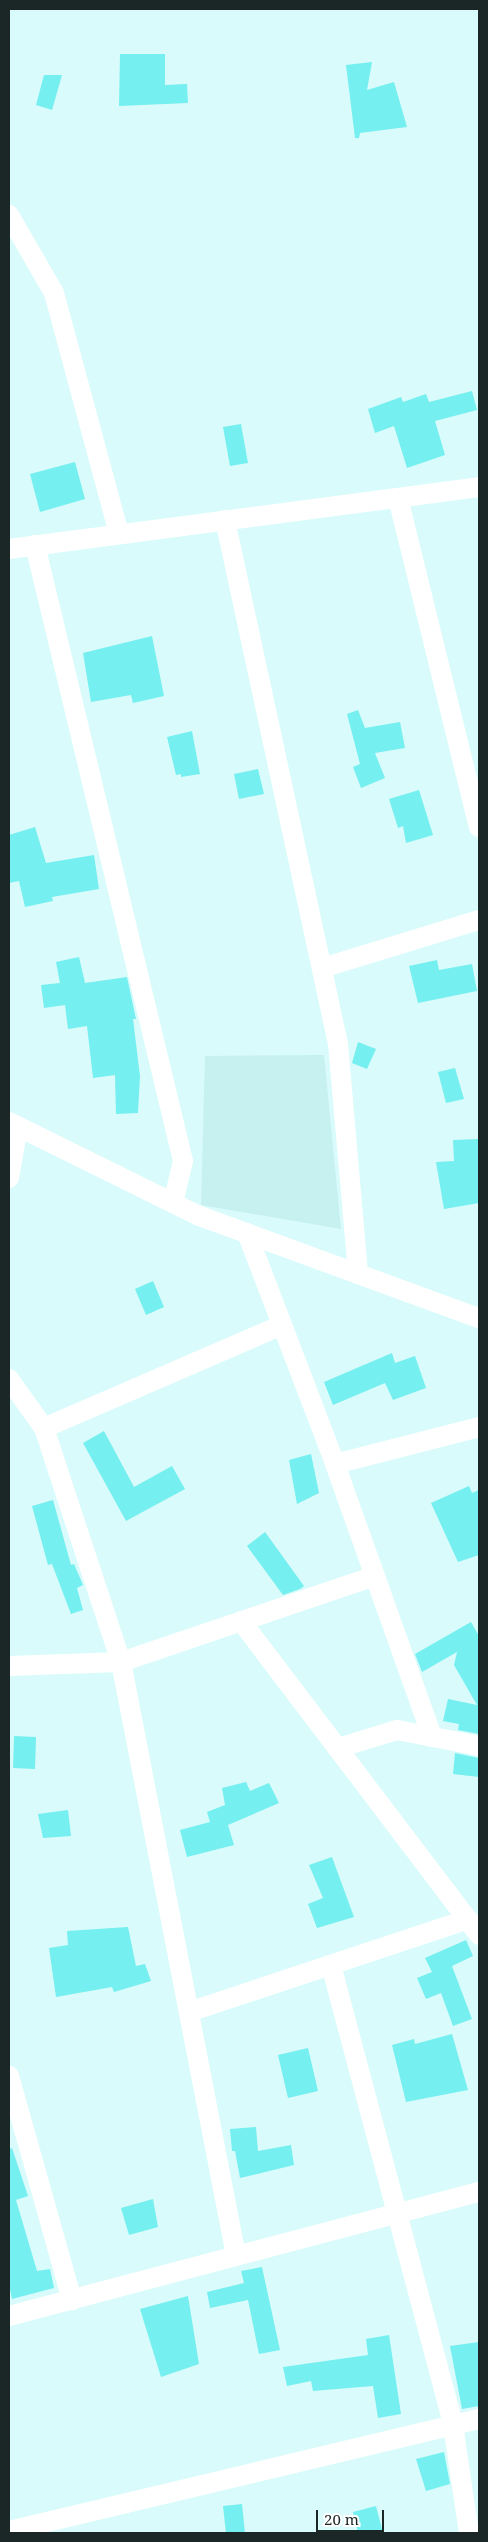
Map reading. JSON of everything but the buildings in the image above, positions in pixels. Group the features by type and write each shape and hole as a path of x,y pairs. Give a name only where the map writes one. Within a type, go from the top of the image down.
{"street":[{"path":"9,215 54,293 119,534"},
{"path":"9,549 479,487"},
{"path":"398,498 479,827"},
{"path":"225,520 338,1044 358,1274"},
{"path":"35,545 183,1161 173,1203"},
{"path":"322,968 479,920"},
{"path":"9,1178 13,1124 173,1203 248,1233 479,1318"},
{"path":"248,1233 335,1464 432,1737"},
{"path":"44,1428 282,1325"},
{"path":"9,1379 44,1428 121,1662 236,2256"},
{"path":"335,1464 479,1427"},
{"path":"9,1666 121,1662 375,1576"},
{"path":"241,1621 479,1935"},
{"path":"338,1748 397,1730 479,1746"},
{"path":"189,2012 468,1919"},
{"path":"331,1965 452,2425 469,2533"},
{"path":"9,2076 72,2300"},
{"path":"9,2316 479,2192"},
{"path":"9,2531 479,2419"}],"shaded area":[{"path":"324,1055 341,1229 201,1205 205,1056"}]}
